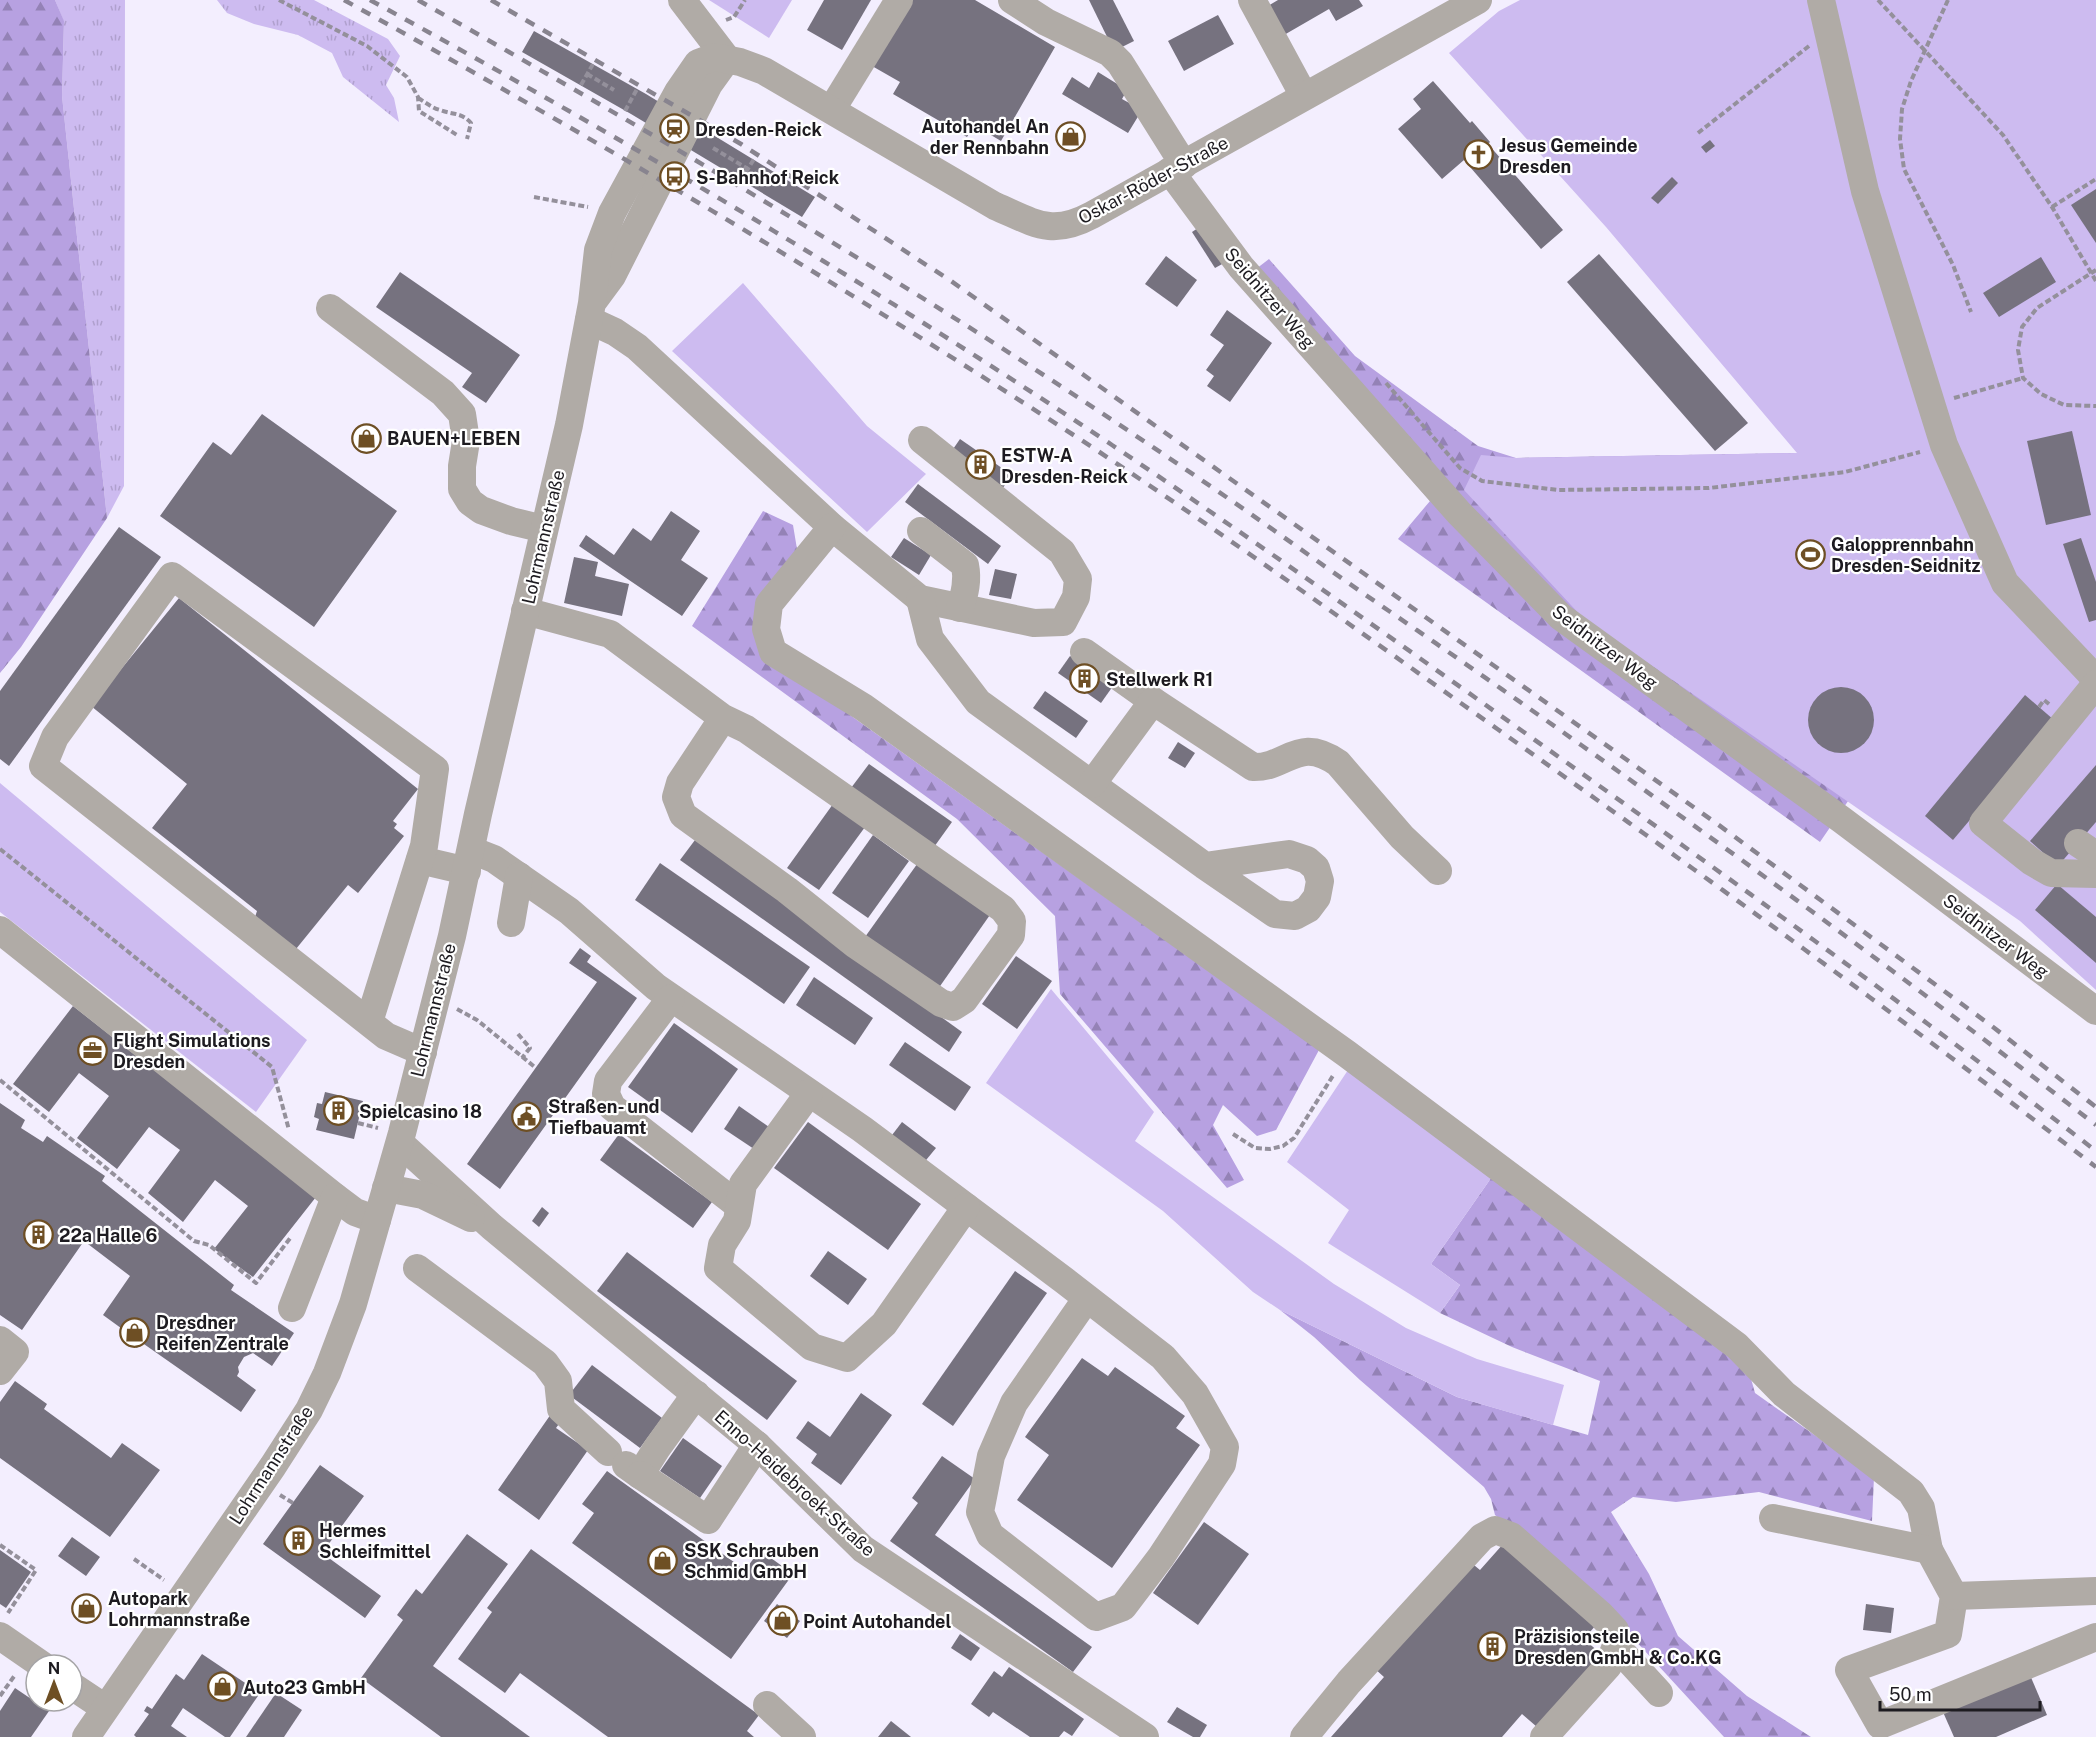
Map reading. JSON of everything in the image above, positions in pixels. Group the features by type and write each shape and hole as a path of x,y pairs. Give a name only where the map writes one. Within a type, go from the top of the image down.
{"street":[{"path":"682,0 727,59"},
{"path":"832,109 899,0"},
{"name":"Seidnitzer Weg","path":"1012,0 1046,22 1110,53 1120,63 1177,168 1241,267 1459,513 1561,617 1842,820 2096,1011"},
{"path":"1252,0 1304,96"},
{"name":"Oskar-Röder-Straße","path":"727,59 764,71 995,206 1036,224 1058,228 1078,222 1478,0"},
{"path":"1821,0 1865,192 1944,446 2005,583 2096,681 1983,823 2036,856 2051,873 2096,874"},
{"name":"Lohrmannstraße","path":"86,1737 273,1466 309,1410 327,1373 349,1314 400,1143 437,998 569,425 591,312 598,250 612,213 678,93 698,63 714,57 727,59"},
{"path":"330,308 443,393 462,414 466,441 462,466 462,489 470,502 481,510 511,521 544,529"},
{"path":"591,312 637,347 831,527 920,599 1034,623 1063,622 1076,597 1078,579 1062,552 922,440"},
{"path":"831,527 769,604 766,629 773,652 862,707 1347,1054 1737,1346 1784,1394 1911,1492 1921,1508 1929,1550 1954,1596 1948,1634 1849,1670 1880,1725 2096,1637"},
{"path":"921,531 965,565 968,576 966,592 960,608"},
{"path":"369,1022 424,846 435,769 172,576 55,737 43,766 386,1036 423,1052"},
{"path":"920,599 930,639 978,702 1205,866"},
{"path":"525,611 610,634 723,718 746,729 1003,909 1012,921 1011,935 964,1000 953,1007 940,1003 856,945 787,890 683,815 676,797 680,783 723,718"},
{"path":"1084,652 1252,766 1267,765 1299,752 1320,753 1328,756 1338,763 1402,837 1438,871"},
{"path":"1092,784 1154,701"},
{"path":"420,860 494,859 569,911 656,987 862,1129 1087,1298 1163,1357 1195,1394 1224,1447 1222,1464 1161,1557 1123,1607 1096,1617 990,1535 980,1512 991,1456 1014,1403 1087,1298"},
{"path":"511,923 519,876"},
{"path":"0,930 335,1197 355,1212 377,1220"},
{"path":"671,998 608,1081 606,1094 612,1107 738,1206"},
{"path":"809,1093 743,1184 737,1221 722,1245 718,1268 812,1347 847,1358 884,1324 966,1207"},
{"name":"Enno-Heidebroek-Straße","path":"400,1143 492,1227 757,1445 863,1549 1145,1737"},
{"name":"Enno-Heidebroek-Straße","path":"386,1188 423,1195 492,1227"},
{"path":"292,1308 335,1197"},
{"path":"417,1268 545,1363 558,1381 561,1409 601,1457 640,1475 708,1520 757,1445"},
{"path":"0,1340 15,1352 0,1371"},
{"path":"640,1475 696,1394"},
{"path":"1773,1518 1929,1550"},
{"path":"1304,1737 1349,1682 1482,1537 1495,1530 1510,1536 1601,1615 1615,1630 1616,1646 1608,1666 1544,1737"},
{"path":"1954,1596 2096,1591"},
{"path":"3,1626 30,1653"},
{"path":"1616,1646 1659,1693"},
{"path":"84,1694 105,1708"},
{"path":"766,1705 802,1737"}],"path":[{"path":"279,0 367,46 407,77 418,97 419,111 457,135"},
{"path":"722,22 734,17 745,0"},
{"path":"1878,0 2003,135 2094,271 2096,281"},
{"path":"1948,0 1911,81 1902,109 1900,140 1904,168 1953,265 1971,312"},
{"path":"1698,133 1828,32"},
{"path":"581,85 593,64"},
{"path":"587,74 614,90"},
{"path":"625,111 637,89"},
{"path":"418,97 439,110 457,112 466,117 471,123 467,139"},
{"path":"713,148 748,169"},
{"path":"741,180 754,159"},
{"path":"2052,207 2096,179"},
{"path":"534,197 585,206"},
{"path":"2094,271 2037,308 2022,327 2018,350 2023,378 2041,394 2064,405 2096,406"},
{"path":"1930,405 2023,378"},
{"path":"1386,383 1460,468 1482,481 1558,490 1709,488 1845,472 1944,446"},
{"path":"0,849 272,1067 291,1135"},
{"path":"437,998 477,1020 536,1068"},
{"path":"518,1034 530,1048 522,1058"},
{"path":"1233,1134 1255,1148 1270,1149 1283,1146 1293,1138 1347,1054"},
{"path":"0,1080 194,1241 209,1245 256,1283 294,1233"},
{"path":"284,1498 293,1503"},
{"path":"0,1545 36,1570 3,1626"},
{"path":"134,1559 159,1577"}],"green space":[{"path":"0,0 55,0 64,21 62,96 107,518 21,647 0,673"},
{"path":"55,0 125,0 124,486 107,518 62,96 64,22"},
{"path":"217,0 314,0 388,39 400,56 386,85 394,98 399,122 343,77 332,53 298,35 254,24 227,13"},
{"path":"709,0 792,0 769,38"},
{"name":"Galopprennbahn Dresden-Seidnitz","path":"1520,0 2096,0 2096,990 2020,921 1583,618 1464,490 1481,455 1516,458 1797,453 1606,227 1449,53 1499,11"},
{"path":"1269,259 1355,356 1478,446 1516,458 1797,453 1857,788 1820,842 1398,539 1430,501 1239,282"},
{"path":"743,283 867,426 926,474 867,532 672,351"},
{"path":"763,511 793,525 798,555 759,650 1319,1050 1276,1130 1257,1136 1223,1105 1213,1125 1244,1180 1227,1188 1060,994 1055,916 957,819 692,626"},
{"path":"0,783 307,1040 256,1112 0,912"},
{"path":"1051,989 1154,1112 1135,1141 1334,1284 1406,1328 1477,1359 1564,1385 1553,1425 1457,1397 1280,1310 1253,1292 1163,1211 986,1083"},
{"path":"1348,1070 1496,1171 1431,1264 1460,1285 1440,1313 1328,1243 1349,1210 1287,1162"},
{"path":"1496,1171 1746,1361 1755,1393 1874,1477 1872,1521 1759,1492 1676,1502 1633,1497 1611,1512 1649,1574 1678,1636 1747,1696 1811,1737 1724,1737 1597,1599 1495,1515 1491,1499 1484,1487 1360,1380 1314,1337 1280,1310 1457,1397 1588,1435 1600,1381 1512,1347 1440,1313 1460,1285 1431,1264"}],"building":[{"path":"824,0 871,0 842,50 807,30"},
{"path":"911,0 975,0 1055,47 1001,141 974,125 967,137 893,94 900,82 872,66"},
{"path":"1089,0 1113,0 1134,41 1114,51"},
{"path":"1278,0 1359,0 1363,6 1336,21 1329,9 1284,35 1268,6"},
{"path":"1218,15 1234,44 1184,71 1168,41"},
{"path":"534,31 646,94 815,197 802,217 631,114 522,52"},
{"path":"1098,72 1127,90 1122,99 1142,110 1128,133 1062,94 1072,77 1089,88"},
{"path":"1433,81 1470,123 1472,121 1490,142 1488,144 1563,230 1541,249 1464,160 1442,179 1398,129 1421,109 1413,99"},
{"path":"1710,140 1715,146 1706,153 1701,147"},
{"path":"1672,177 1678,183 1658,204 1651,198"},
{"path":"2096,189 2096,243 2071,205"},
{"path":"1201,226 1224,263 1215,268 1192,232"},
{"path":"1599,254 1748,423 1715,451 1567,282"},
{"path":"1166,256 1197,280 1177,307 1145,284"},
{"path":"2041,257 2056,282 1999,317 1983,293"},
{"path":"400,272 520,355 486,403 462,387 472,373 376,307"},
{"path":"1227,310 1272,343 1230,402 1207,386 1214,376 1206,370 1224,345 1210,335"},
{"path":"262,414 397,511 314,627 160,516 213,442 231,455"},
{"path":"2072,431 2091,515 2046,525 2027,441"},
{"name":"ESTW-A Dresden-Reick","path":"960,439 1012,475 1000,492 949,455"},
{"path":"918,484 1001,546 988,564 905,502"},
{"path":"671,511 700,531 681,560 708,578 682,616 579,546 586,535 614,555 633,528 651,541"},
{"path":"119,527 161,557 9,766 0,759 0,691"},
{"path":"904,538 931,555 919,575 891,557"},
{"path":"2081,538 2096,582 2096,620 2089,622 2063,544"},
{"path":"574,557 598,562 595,576 629,584 622,616 564,603"},
{"path":"995,569 1017,574 1011,599 989,595"},
{"path":"179,598 418,789 393,821 397,824 394,828 404,836 358,893 348,885 296,949 255,917 257,911 152,828 187,784 91,706"},
{"name":"Stellwerk R1","path":"1070,656 1113,686 1101,703 1058,673"},
{"path":"1847,687 1865,696 1872,707 1874,720 1872,733 1865,744 1854,751 1835,753 1817,744 1810,733 1808,714 1817,696 1828,689"},
{"path":"1045,691 1088,721 1076,738 1033,708"},
{"path":"2025,695 2054,720 1953,840 1925,816"},
{"path":"1178,742 1195,753 1185,768 1168,758"},
{"path":"869,764 952,822 934,847 851,788"},
{"path":"2096,765 2096,822 2058,866 2030,841"},
{"path":"833,804 865,827 819,890 787,868"},
{"path":"873,835 909,861 868,918 832,893"},
{"path":"695,840 962,1032 949,1052 680,860"},
{"path":"920,860 992,912 938,989 865,937"},
{"path":"660,863 810,967 784,1004 635,900"},
{"path":"2057,884 2096,917 2096,963 2035,910"},
{"name":"Straßen- und Tiefbauamt","path":"580,948 591,956 587,962 637,998 500,1189 467,1164 597,982 569,963"},
{"path":"1016,956 1052,981 1017,1029 982,1004"},
{"path":"814,977 873,1018 855,1045 796,1005"},
{"path":"73,1006 316,1197 253,1277 214,1249 248,1206 215,1180 183,1222 148,1193 180,1150 149,1127 117,1169 77,1138 109,1096 79,1073 49,1112 13,1084"},
{"path":"674,1023 738,1069 692,1133 628,1087"},
{"path":"905,1042 971,1087 955,1111 889,1065"},
{"name":"Spielcasino 18","path":"325,1092 363,1101 354,1139 316,1130 319,1119 314,1117 317,1103 322,1104"},
{"path":"0,1103 25,1120 21,1128 43,1142 47,1136 105,1176 102,1181 234,1285 231,1290 294,1333 272,1366 253,1353 244,1357 238,1367 237,1376 256,1390 241,1412 141,1342 137,1348 121,1337 125,1331 103,1315 130,1276 84,1241 22,1330 0,1315"},
{"path":"739,1106 769,1127 754,1149 724,1129"},
{"path":"808,1122 921,1204 888,1250 774,1168"},
{"path":"902,1122 936,1148 922,1165 889,1139"},
{"path":"619,1134 712,1202 693,1228 600,1160"},
{"path":"542,1207 549,1213 539,1227 532,1221"},
{"path":"828,1251 867,1279 848,1305 810,1276"},
{"path":"627,1252 797,1381 767,1420 597,1291"},
{"path":"1015,1271 1047,1293 953,1426 922,1404"},
{"path":"1082,1358 1108,1376 1115,1367 1185,1416 1176,1428 1200,1445 1112,1568 1017,1500 1049,1455 1025,1437"},
{"path":"592,1365 662,1418 640,1448 569,1395"},
{"path":"15,1381 47,1404 44,1409 111,1458 122,1443 160,1470 110,1537 0,1458 0,1402"},
{"path":"861,1393 892,1415 841,1485 811,1463 817,1454 796,1438 808,1421 830,1437"},
{"path":"551,1414 561,1421 556,1428 588,1450 539,1520 498,1490"},
{"path":"683,1438 722,1466 700,1498 660,1471"},
{"path":"942,1456 975,1479 935,1535 1092,1647 1073,1672 890,1541 918,1503 912,1498"},
{"name":"Hermes Schleifmittel","path":"320,1465 364,1496 322,1553 381,1596 365,1618 263,1544"},
{"name":"SSK Schrauben Schmid GmbH","path":"607,1471 745,1570 760,1550 793,1574 731,1659 572,1543 594,1513 582,1504"},
{"path":"1204,1522 1249,1554 1198,1625 1153,1593"},
{"path":"467,1534 508,1564 433,1666 530,1737 441,1737 361,1678 403,1620 397,1615 416,1589 422,1594"},
{"path":"72,1537 100,1557 86,1576 58,1556"},
{"name":"Präzisionsteile Dresden GmbH & Co.KG","path":"1504,1543 1596,1625 1584,1639 1601,1654 1537,1727 1522,1714 1502,1737 1331,1737 1384,1677 1374,1668 1469,1561 1480,1570"},
{"path":"531,1549 759,1715 747,1731 754,1737 608,1737 520,1673 505,1693 458,1659 492,1612 487,1608"},
{"path":"0,1550 31,1572 6,1608 0,1604"},
{"name":"Point Autohandel","path":"777,1604 800,1621 787,1638 764,1621"},
{"path":"1866,1604 1894,1608 1891,1633 1863,1630"},
{"path":"960,1634 980,1648 971,1661 951,1648"},
{"path":"202,1654 260,1693 230,1737 225,1737 183,1708 171,1726 187,1737 136,1737 134,1735 149,1714 144,1711 147,1706 152,1709 176,1674 184,1680"},
{"path":"1009,1667 1084,1719 1072,1736 1064,1731 1059,1737 1030,1737 993,1712 989,1717 971,1704 994,1671 1002,1677"},
{"path":"2030,1675 2047,1715 1996,1737 1954,1737 1943,1712"},
{"path":"15,1688 24,1694 24,1713 48,1713 31,1737 0,1737 0,1711"},
{"path":"276,1693 302,1710 284,1737 246,1737"},
{"path":"1177,1707 1207,1725 1200,1737 1193,1737 1167,1722"},
{"path":"891,1721 911,1737 878,1737"}],"railway":[{"path":"344,0 712,211 893,320 1121,466 1536,756 1938,1047 2096,1167"},
{"path":"370,0 559,105 746,214 930,327 1112,445 1332,596 1687,849 1893,998 2096,1151"},
{"path":"418,0 651,134 825,238 975,331 1158,450 1657,799 1922,993 2096,1125"},
{"path":"491,0 741,144 951,281 1716,823 1993,1027 2096,1107"}],"place":[{"name":"Dresden-Reick","path":"674,129"},
{"name":"Autohandel An der Rennbahn","path":"1070,136"},
{"name":"Jesus Gemeinde Dresden","path":"1478,155"},
{"name":"S-Bahnhof Reick","path":"675,177"},
{"name":"BAUEN+LEBEN","path":"366,438"},
{"name":"ESTW-A Dresden-Reick","path":"980,465"},
{"name":"Galopprennbahn Dresden-Seidnitz","path":"1810,554"},
{"name":"Stellwerk R1","path":"1085,679"},
{"name":"Flight Simulations Dresden","path":"92,1050"},
{"name":"Spielcasino 18","path":"338,1111"},
{"name":"Straßen- und Tiefbauamt","path":"527,1116"},
{"name":"22a Halle 6","path":"38,1235"},
{"name":"Dresdner Reifen Zentrale","path":"135,1332"},
{"name":"Hermes Schleifmittel","path":"298,1540"},
{"name":"SSK Schrauben Schmid GmbH","path":"663,1560"},
{"name":"Autopark Lohrmannstraße","path":"87,1608"},
{"name":"Point Autohandel","path":"782,1621"},
{"name":"Präzisionsteile Dresden GmbH & Co.KG","path":"1493,1646"},
{"name":"Auto23 GmbH","path":"222,1687"}]}
